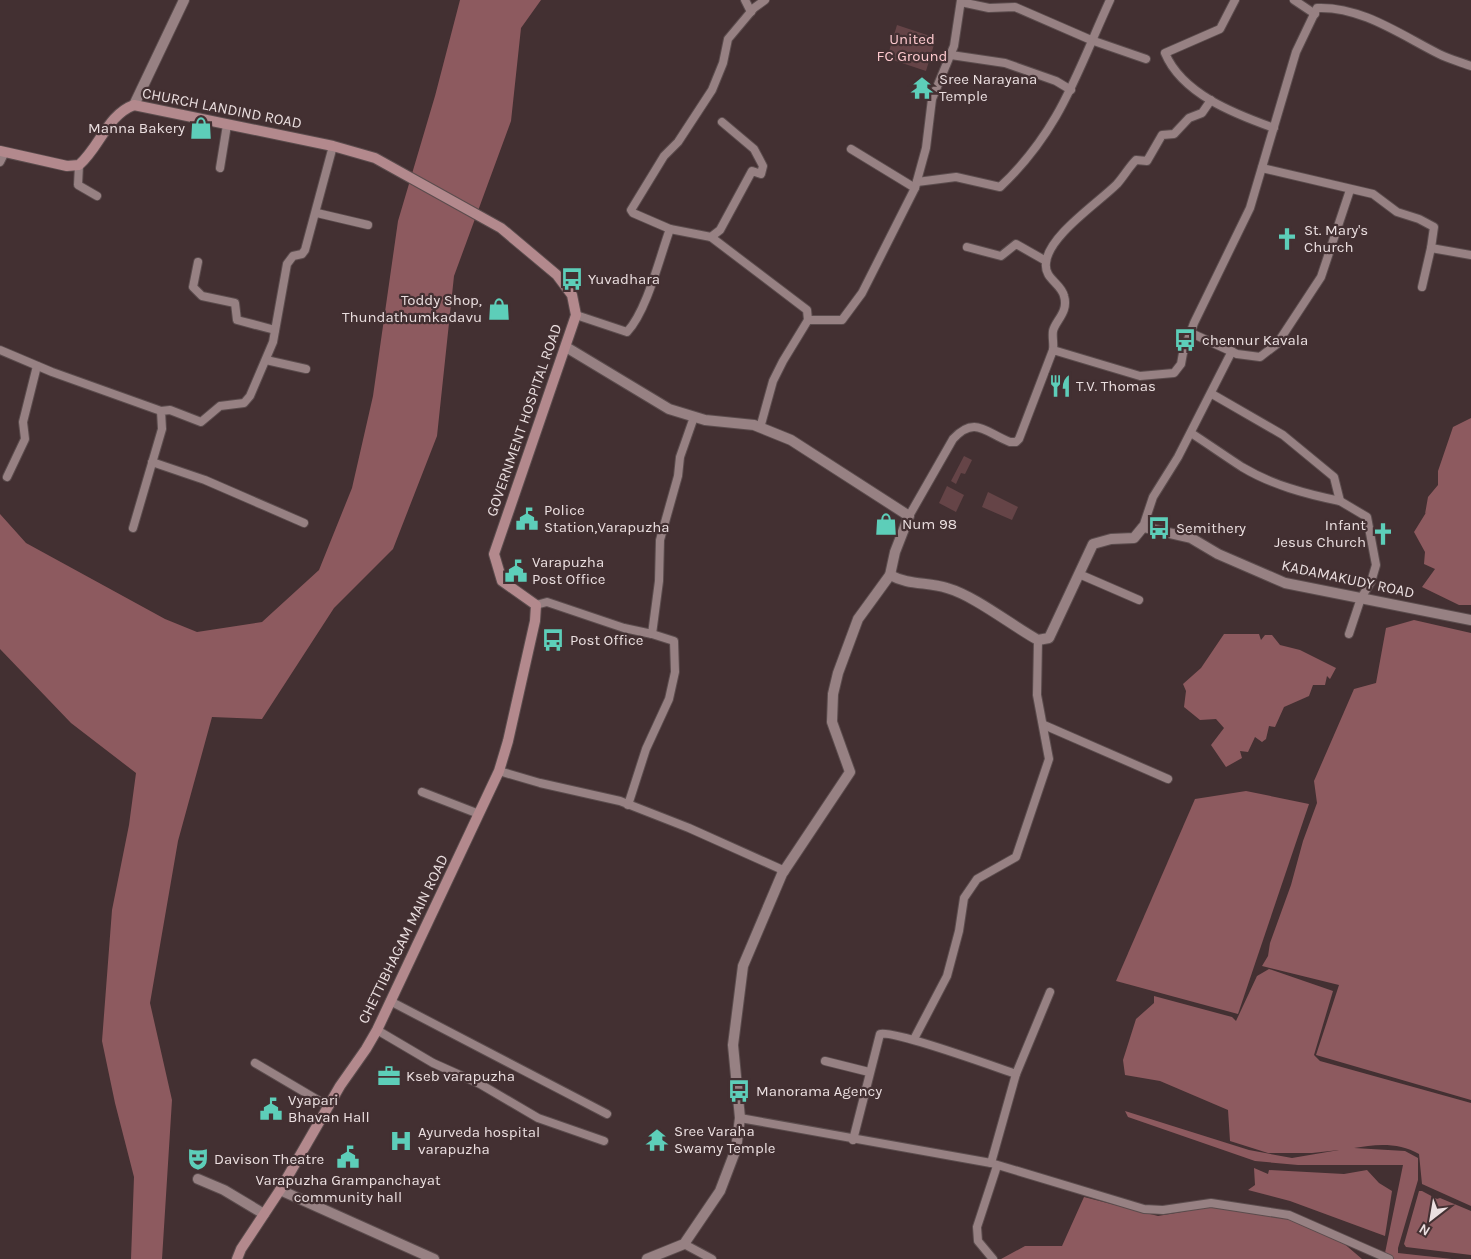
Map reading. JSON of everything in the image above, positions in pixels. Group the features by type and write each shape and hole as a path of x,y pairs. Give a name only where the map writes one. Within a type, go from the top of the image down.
{"main road":[{"name":"CHURCH LANDIND ROAD","path":"79,165 93,150 117,114 134,105 333,146 375,158"},
{"path":"2,152 67,166 79,165"},
{"name":"GOVERNMENT HOSPITAL ROAD","path":"375,158 501,228 557,275 572,295 576,315 494,554 502,581 536,605"},
{"name":"CHETTIBHAGAM MAIN ROAD","path":"236,1259 241,1248 280,1190 328,1106 377,1030 499,771 510,732 535,621 536,605"}],"street":[{"path":"134,105 184,0"},
{"path":"745,0 750,12"},
{"path":"760,428 773,381 808,320 807,310 711,237 670,228 633,213 631,210 664,156 678,142 712,90 723,63 728,40 750,12 765,0"},
{"path":"851,149 916,185 956,177 1000,187 1038,147 1070,90 1110,0"},
{"path":"1235,0 1220,29 1165,54 1171,68 1211,100 1242,117 1274,128"},
{"path":"1294,0 1317,7 1343,10 1364,16 1441,55 1470,62"},
{"path":"808,320 842,320 852,309 916,185 926,148 932,99 952,55 961,1 989,8 1006,9 1015,7 1092,40 1146,59"},
{"path":"1053,350 1140,376 1174,373 1181,364 1183,353 1202,307 1250,208 1296,52 1317,7"},
{"path":"952,55 1005,63 1056,81 1070,90"},
{"path":"647,1259 684,1244 720,1191 736,1149 740,1118 733,1045 743,966 769,903 786,871 813,825 850,772 832,722 833,694 844,656 858,619 890,576 896,552 909,516 953,439 962,429 975,426 1010,442 1016,442 1019,439 1053,350 1053,330 1060,321 1065,306 1064,295 1051,280 1046,269 1046,261 1065,231 1118,182 1136,160 1147,160 1162,135 1174,134 1190,118 1202,113 1211,100"},
{"path":"711,237 720,230 752,171 761,174 763,166 754,149 722,122"},
{"path":"220,168 227,125"},
{"path":"0,350 37,366 161,411 170,410 201,422 220,406 244,403 250,396 274,342 287,264 293,256 302,254 305,250 317,213 333,146"},
{"path":"0,162 2,152"},
{"path":"79,165 78,185 97,196"},
{"path":"1262,168 1373,194 1397,212 1419,219 1434,228 1422,287"},
{"path":"1191,333 1232,351 1260,357 1277,344 1321,277 1350,190"},
{"path":"317,213 368,225"},
{"path":"576,315 627,332 634,325 670,228"},
{"path":"967,246 1001,256 1016,244 1046,261"},
{"path":"1431,248 1471,255"},
{"path":"198,262 193,287 202,296 236,303 238,320 275,330"},
{"path":"566,347 669,409 705,420 754,425 777,433 796,443 909,516"},
{"path":"890,576 900,581 946,588 967,597 1038,640 1049,638 1093,544 1111,539 1134,538 1143,527 1153,496 1191,433 1232,351"},
{"path":"266,360 306,369"},
{"path":"7,477 25,439 23,422 37,366"},
{"path":"1212,394 1283,435 1334,477 1340,501"},
{"path":"133,528 162,429 161,411"},
{"path":"652,634 659,581 660,540 678,476 680,457 694,417"},
{"path":"1191,433 1244,468 1304,494 1340,501 1367,517 1376,565 1371,582 1360,598 1349,634"},
{"path":"152,462 205,480 304,523"},
{"name":"KADAMAKUDY ROAD","path":"1143,527 1192,538 1218,554 1285,583 1471,620"},
{"path":"1079,574 1139,600"},
{"path":"536,605 547,602 624,628 674,641 676,672 670,699 646,749 628,805"},
{"path":"914,1039 947,976 959,931 964,898 976,879 1016,857 1049,759 1037,695 1038,640"},
{"path":"1044,725 1168,779"},
{"path":"499,771 540,784 628,805 689,828 786,871"},
{"path":"422,792 479,814"},
{"path":"993,1259 978,1241 977,1227 1016,1074 1050,992"},
{"path":"390,1001 607,1114"},
{"path":"377,1030 433,1062 480,1084 538,1118 604,1142"},
{"path":"853,1140 880,1034 885,1033 914,1039 934,1048 1016,1074"},
{"path":"825,1061 869,1072"},
{"path":"255,1063 328,1106"},
{"path":"740,1118 994,1165 1144,1209 1163,1210 1211,1203 1289,1215 1388,1259"},
{"path":"198,1179 233,1195 264,1214"},
{"path":"280,1190 434,1259"},
{"path":"684,1244 712,1259"}],"green space":[{"name":"United FC Ground","path":"897,25 936,38 926,71 887,58"},
{"path":"964,456 972,460 965,474 961,473 956,484 951,481"},
{"path":"947,486 964,495 956,512 939,503"},
{"path":"988,492 1018,507 1012,520 982,507"}],"shaded area":[{"path":"460,0 541,0 521,28 511,121 454,276 437,436 393,549 334,608 262,719 212,717 178,841 150,1003 172,1100 162,1259 131,1259 134,1177 115,1103 102,1041 112,910 129,825 136,773 71,723 0,649 0,514 26,543 165,619 197,632 262,622 319,570 352,488 373,396 398,221 435,96"},
{"path":"1471,418 1471,605 1459,605 1422,587 1435,569 1424,564 1425,552 1414,532 1427,511 1425,514 1428,497 1438,485 1438,471 1453,427"},
{"path":"1414,620 1471,633 1471,1100 1316,1055 1339,985 1262,966 1268,956 1270,943 1317,803 1314,781 1354,689 1376,683 1386,628"},
{"path":"1224,634 1259,634 1261,640 1265,635 1272,635 1280,645 1300,650 1336,668 1330,679 1327,676 1325,685 1313,685 1309,696 1284,707 1275,727 1269,726 1266,739 1262,742 1255,737 1248,752 1240,751 1242,758 1226,767 1211,745 1224,728 1216,719 1200,720 1184,707 1186,691 1183,684 1201,668"},
{"path":"1246,791 1309,804 1238,1014 1116,981 1195,799"},
{"path":"1269,969 1333,991 1314,1055 1320,1061 1471,1103 1471,1206 1422,1184 1419,1154 1411,1150 1387,1145 1354,1148 1405,1151 1418,1158 1418,1180 1398,1253 1452,1259 1394,1259 1385,1253 1403,1165 1298,1165 1255,1161 1128,1117 1125,1111 1249,1150 1292,1158 1339,1150 1312,1153 1268,1153 1230,1141 1228,1110 1160,1081 1125,1075 1123,1060 1136,1019 1154,1003 1154,996 1232,1017 1236,1021 1257,976"},
{"path":"1254,1168 1268,1174 1269,1170 1344,1174 1367,1170 1379,1183 1392,1191 1385,1236 1290,1201 1248,1190 1255,1185"},
{"path":"1419,1191 1471,1211 1471,1255 1406,1247 1404,1244"},
{"path":"1084,1197 1158,1216 1216,1206 1292,1217 1341,1241 1362,1259 1001,1259 1025,1246 1062,1246"}],"place":[{"name":"Sree Narayana Temple","path":"922,88"},
{"name":"Manna Bakery","path":"201,128"},
{"name":"St. Mary's Church","path":"1287,239"},
{"name":"Yuvadhara","path":"572,279"},
{"name":"Toddy Shop, Thundathumkadavu","path":"499,309"},
{"name":"chennur Kavala","path":"1185,340"},
{"name":"T.V. Thomas","path":"1060,386"},
{"name":"Police Station,Varapuzha","path":"527,519"},
{"name":"Num 98","path":"886,524"},
{"name":"Semithery","path":"1159,528"},
{"name":"Infant Jesus Church","path":"1383,534"},
{"name":"Varapuzha Post Office","path":"516,571"},
{"name":"Post Office","path":"553,640"},
{"name":"Kseb varapuzha","path":"389,1076"},
{"name":"Manorama Agency","path":"739,1091"},
{"name":"Vyapari Bhavan Hall","path":"271,1109"},
{"name":"Sree Varaha Swamy Temple","path":"657,1140"},
{"name":"Ayurveda hospital varapuzha","path":"401,1141"},
{"name":"Varapuzha Grampanchayat community hall","path":"348,1157"},
{"name":"Davison Theatre","path":"198,1159"}]}
